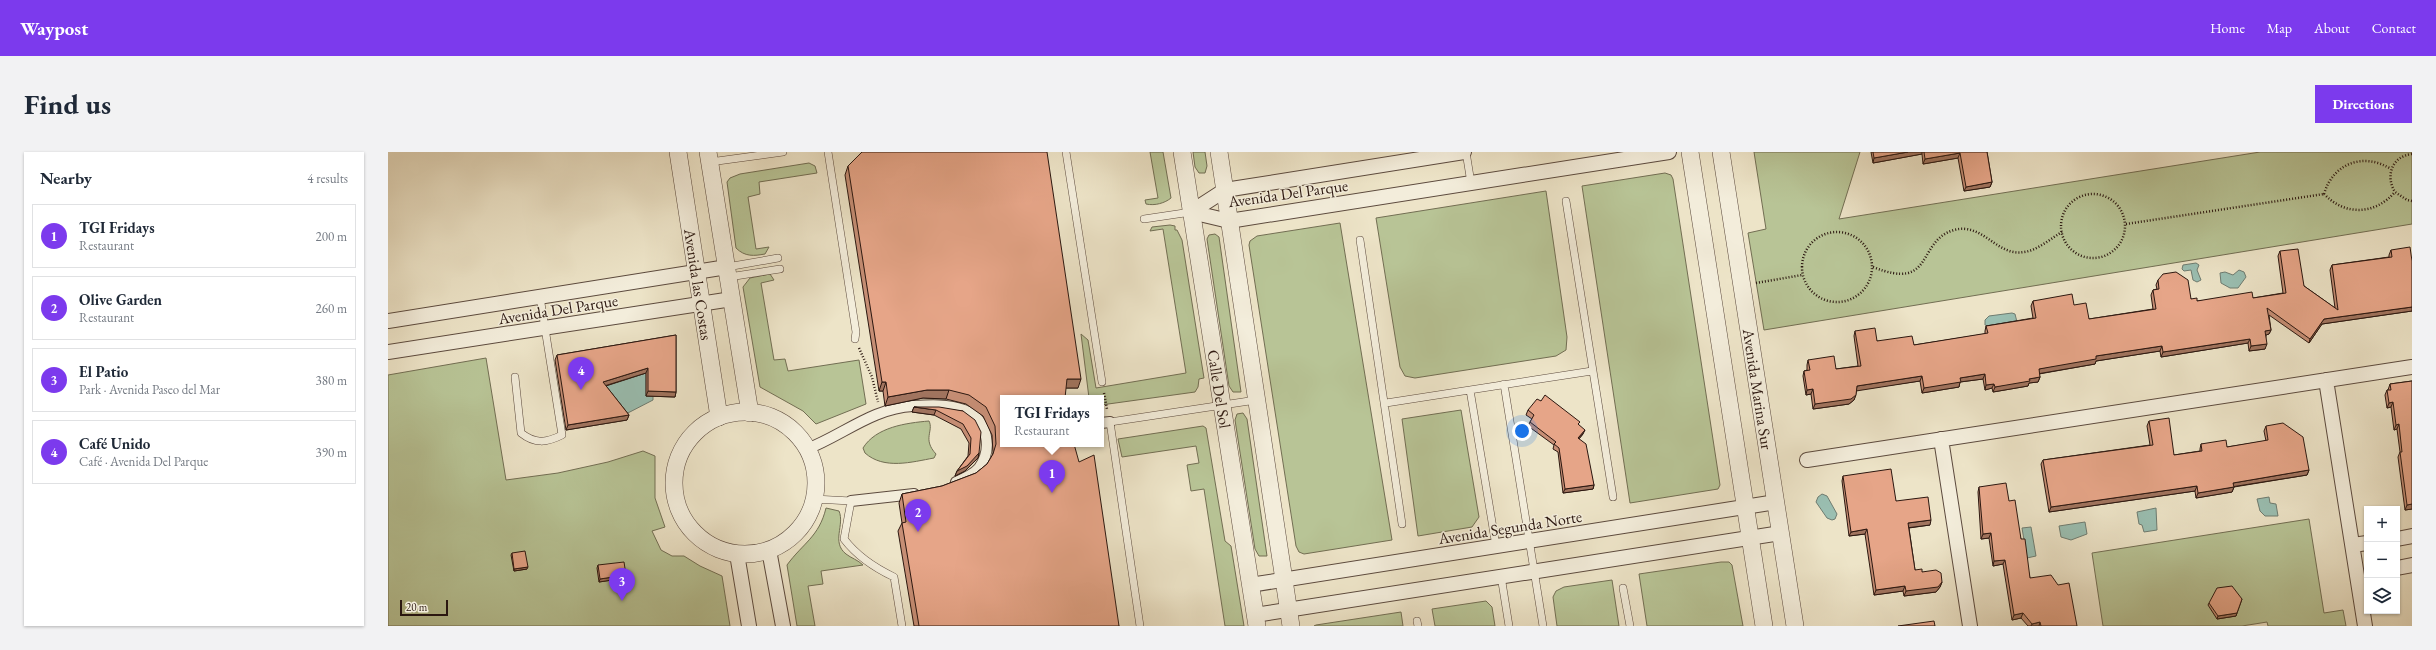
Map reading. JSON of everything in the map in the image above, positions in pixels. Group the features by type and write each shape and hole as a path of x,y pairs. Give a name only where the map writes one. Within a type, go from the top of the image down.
{"street":[{"name":"Avenida las Costas","path":"678,152 719,417"},
{"name":"Calle Del Sol","path":"1182,152 1256,621"},
{"path":"1219,152 1290,618"},
{"name":"Avenida Del Parque","path":"1191,212 1225,190 1436,154 1465,152"},
{"name":"Avenida Del Parque","path":"1191,212 1229,221 1669,152"},
{"name":"Avenida Marina Sur","path":"1690,152 1764,626"},
{"name":"Avenida Marina Sur","path":"1721,152 1795,626"},
{"name":"Avenida las Costas","path":"709,157 750,413"},
{"name":"Avenida Del Parque","path":"388,321 696,273 728,272"},
{"name":"Avenida Del Parque","path":"388,352 732,299"},
{"path":"1807,460 2412,367"},
{"path":"2326,380 2360,544 2365,626"},
{"path":"807,449 881,412 911,406 943,405 965,410 982,424 988,441 986,455 978,469 963,479 946,486"},
{"path":"750,413 772,418 792,430 807,449 814,465 816,482 814,499 806,521 790,539 769,550 753,554 737,554 714,548 695,534 681,515 674,492 675,469 684,447 699,429 719,417 750,413"},
{"path":"1941,439 1970,626"},
{"path":"851,501 925,492"},
{"name":"Avenida Segunda Norte","path":"1250,585 1776,502"},
{"path":"1256,621 1290,618 1501,576 1781,533"},
{"path":"2400,538 2412,536"},
{"path":"769,550 783,626"},
{"path":"737,554 748,626"},
{"path":"2400,567 2412,565"}],"lane":[{"path":"709,157 784,152"},
{"path":"828,152 856,332 855,339"},
{"path":"1066,152 1102,382"},
{"path":"1465,152 1471,183"},
{"path":"1566,201 1613,497"},
{"path":"1144,219 1191,212"},
{"path":"1360,240 1386,403 1402,524"},
{"path":"728,272 778,258"},
{"path":"728,272 780,269"},
{"path":"515,377 522,433 530,440 540,442 562,435 540,297"},
{"path":"1386,403 1592,371"},
{"path":"1504,384 1543,626"},
{"path":"1470,390 1496,546"},
{"path":"1140,626 1106,422 1256,400"},
{"path":"814,499 851,501 844,539 851,548 878,570 894,577 902,626"},
{"path":"1501,576 1509,626"},
{"path":"1623,588 1630,626"}],"path":[{"path":"2412,154 2401,158 2392,169 2390,181 2395,192 2407,200 2412,200"},
{"path":"2324,194 2326,185 2338,170 2355,161 2374,160 2392,169"},
{"path":"2126,224 2324,194 2338,206 2355,211 2365,210 2382,204 2395,192"},
{"path":"2090,194 2098,194 2114,202 2124,216 2126,224 2125,233 2117,248 2101,257 2088,257 2076,253 2064,240 2062,232 2061,223 2068,207 2074,201 2090,194"},
{"path":"1873,267 1892,274 1909,272 1924,262 1941,237 1954,230 1969,229 1979,232 2005,250 2018,253 2032,250 2062,232"},
{"path":"1833,232 1850,234 1861,241 1869,251 1873,267 1872,276 1862,293 1846,302 1827,301 1818,297 1811,291 1802,275 1801,266 1806,250 1817,238 1833,232"},
{"path":"1742,285 1802,275"},
{"path":"855,339 872,377 881,412"},
{"path":"1102,382 1103,395"},
{"path":"1104,402 1106,422"}],"green space":[{"path":"1150,152 1163,152 1171,198 1163,203 1153,205 1146,204 1145,200 1158,198"},
{"path":"1193,152 1205,152 1207,166 1205,173 1199,173 1195,167"},
{"path":"1754,152 1860,152 1839,219 2260,152 2412,152 2412,224 1764,330 1748,233 1766,229"},
{"path":"809,163 815,166 817,173 759,182 760,194 748,197 756,249 769,247 765,254 761,255 750,255 739,251 736,248 727,182 730,178 740,174"},
{"path":"1665,173 1671,175 1673,179 1720,485 1718,489 1630,503 1582,186"},
{"path":"1546,191 1567,337 1566,350 1556,356 1415,378 1405,376 1400,367 1376,218"},
{"path":"1340,223 1392,540 1304,554 1299,552 1296,546 1249,245 1250,241 1257,236"},
{"path":"1170,225 1175,226 1175,230 1177,230 1182,240 1204,378 1199,379 1198,387 1195,392 1104,405 1104,395 1089,395 1081,334 1088,340 1096,388 1186,373 1163,229 1150,231 1152,227"},
{"path":"1215,234 1219,237 1241,392 1233,392 1229,386 1207,239 1209,235"},
{"path":"770,274 774,280 761,283 774,360 785,359 788,371 859,360 866,404 816,424 803,411 760,387 743,287 750,278"},
{"path":"486,358 506,480 558,473 608,462 643,451 655,456 655,498 665,527 652,531 661,550 672,556 684,556 700,566 722,576 730,626 388,626 388,375"},
{"path":"1461,410 1479,517 1472,527 1418,536 1402,419"},
{"path":"1243,413 1247,419 1267,556 1259,556 1255,549 1235,420 1237,414"},
{"path":"929,421 929,440 932,449 936,454 934,458 908,463 889,463 881,462 865,453 863,448 869,441 876,435 892,427"},
{"path":"1203,426 1206,428 1225,541 1231,546 1244,626 1225,626 1204,489 1191,491 1187,465 1199,463 1196,446 1122,457 1118,439"},
{"path":"826,508 839,511 841,522 839,544 846,554 863,565 821,571 823,584 808,586 815,626 797,626 787,565 815,533 823,518"},
{"path":"2309,519 2324,613 2343,610 2346,626 2268,626 2267,622 2242,626 2103,626 2092,553"},
{"path":"1729,562 1732,565 1743,626 1647,626 1639,574"},
{"path":"1612,580 1619,626 1557,626 1553,597 1556,591 1564,587"},
{"path":"1486,601 1492,607 1495,626 1435,626 1432,609"},
{"path":"1401,612 1403,626 1314,626 1316,625"}],"water":[{"path":"2196,263 2199,265 2197,270 2201,280 2197,282 2193,280 2191,270 2184,271 2182,269 2183,265"},
{"path":"2239,270 2244,272 2246,277 2238,288 2230,288 2221,283 2220,273 2225,272 2233,275"},
{"path":"2012,313 2015,314 2017,322 1991,328 1985,325 1985,320 1989,316"},
{"path":"646,373 646,396 653,396 653,400 624,415 599,385"},
{"path":"1822,494 1827,496 1837,514 1835,519 1832,520 1827,518 1816,502 1818,497"},
{"path":"2269,497 2270,503 2276,504 2278,516 2265,516 2260,511 2257,499"},
{"path":"2156,508 2157,530 2144,532 2142,525 2139,524 2137,512"},
{"path":"2085,522 2087,534 2071,540 2061,537 2059,526"},
{"path":"2031,527 2036,556 2027,558 2022,528"}],"building":[{"path":"862,152 1047,152 1081,379 1067,379 1065,395 1000,395 1000,447 1075,447 1079,462 1094,455 1119,626 919,626 902,523 906,522 902,494 942,486 976,473 987,464 993,454 996,444 995,426 986,407 969,395 949,390 927,390 888,397 886,382 882,382 848,166"},
{"path":"1873,152 1908,152 1874,158"},
{"path":"1924,152 1987,152 1992,182 1966,187 1960,153 1925,159"},
{"path":"2410,247 2412,261 2412,307 2324,319 2310,339 2267,308 2271,330 2265,331 2267,344 2251,346 2250,339 2163,352 2162,346 2096,356 2096,359 2039,369 2040,377 2029,379 2030,381 1995,387 1994,384 1986,385 1985,374 1960,378 1961,382 1924,388 1922,376 1857,386 1856,395 1851,399 1815,404 1813,389 1807,390 1804,371 1810,370 1808,360 1834,356 1836,369 1861,366 1855,331 1875,328 1877,341 1912,336 1914,345 1988,333 1986,326 2036,318 2033,301 2072,294 2074,305 2086,303 2089,319 2156,309 2153,290 2159,289 2158,280 2163,274 2176,272 2188,280 2191,299 2197,298 2197,301 2252,292 2253,298 2286,293 2280,251 2298,249 2304,286 2338,310 2332,265 2392,257 2391,250"},
{"path":"676,335 676,392 648,391 648,368 603,382 629,415 568,425 557,355"},
{"path":"2412,381 2412,504 2407,505 2400,452 2402,452 2399,424 2396,425 2393,402 2389,403 2387,390 2391,390 2390,384"},
{"path":"1545,395 1580,422 1578,424 1585,430 1578,438 1586,444 1594,485 1565,489 1559,448 1554,444 1556,442 1530,422 1534,415 1528,410 1537,399 1541,401"},
{"path":"914,407 939,407 963,411 975,420 981,432 979,453 967,466 957,471 970,454 971,438 963,424 936,410"},
{"path":"2169,418 2174,455 2202,451 2201,444 2226,440 2227,447 2268,440 2266,426 2283,423 2303,437 2309,470 2233,483 2234,487 2198,493 2197,486 2051,507 2043,460 2153,445 2149,421"},
{"path":"1891,469 1896,501 1928,497 1931,520 1908,523 1915,570 1922,569 1922,572 1936,570 1941,573 1942,582 1938,587 1906,591 1905,586 1876,590 1867,529 1851,532 1843,476"},
{"path":"2006,483 2009,501 2015,500 2021,539 2025,539 2030,578 2051,575 2058,585 2069,583 2077,626 2041,626 2040,622 2032,624 2023,613 2014,615 2005,560 1994,561 1991,533 1983,534 1979,487"},
{"path":"525,551 528,567 514,569 512,553"},
{"path":"624,562 626,575 600,579 598,565"},
{"path":"2232,586 2242,599 2237,613 2218,616 2209,603 2217,588"},
{"path":"1934,621 1935,626 1898,626"}],"place":[{"name":"Café Unido","path":"581,390"},
{"name":"TGI Fridays","path":"1052,493"},
{"name":"Olive Garden","path":"918,532"},
{"name":"El Patio","path":"622,601"}]}
